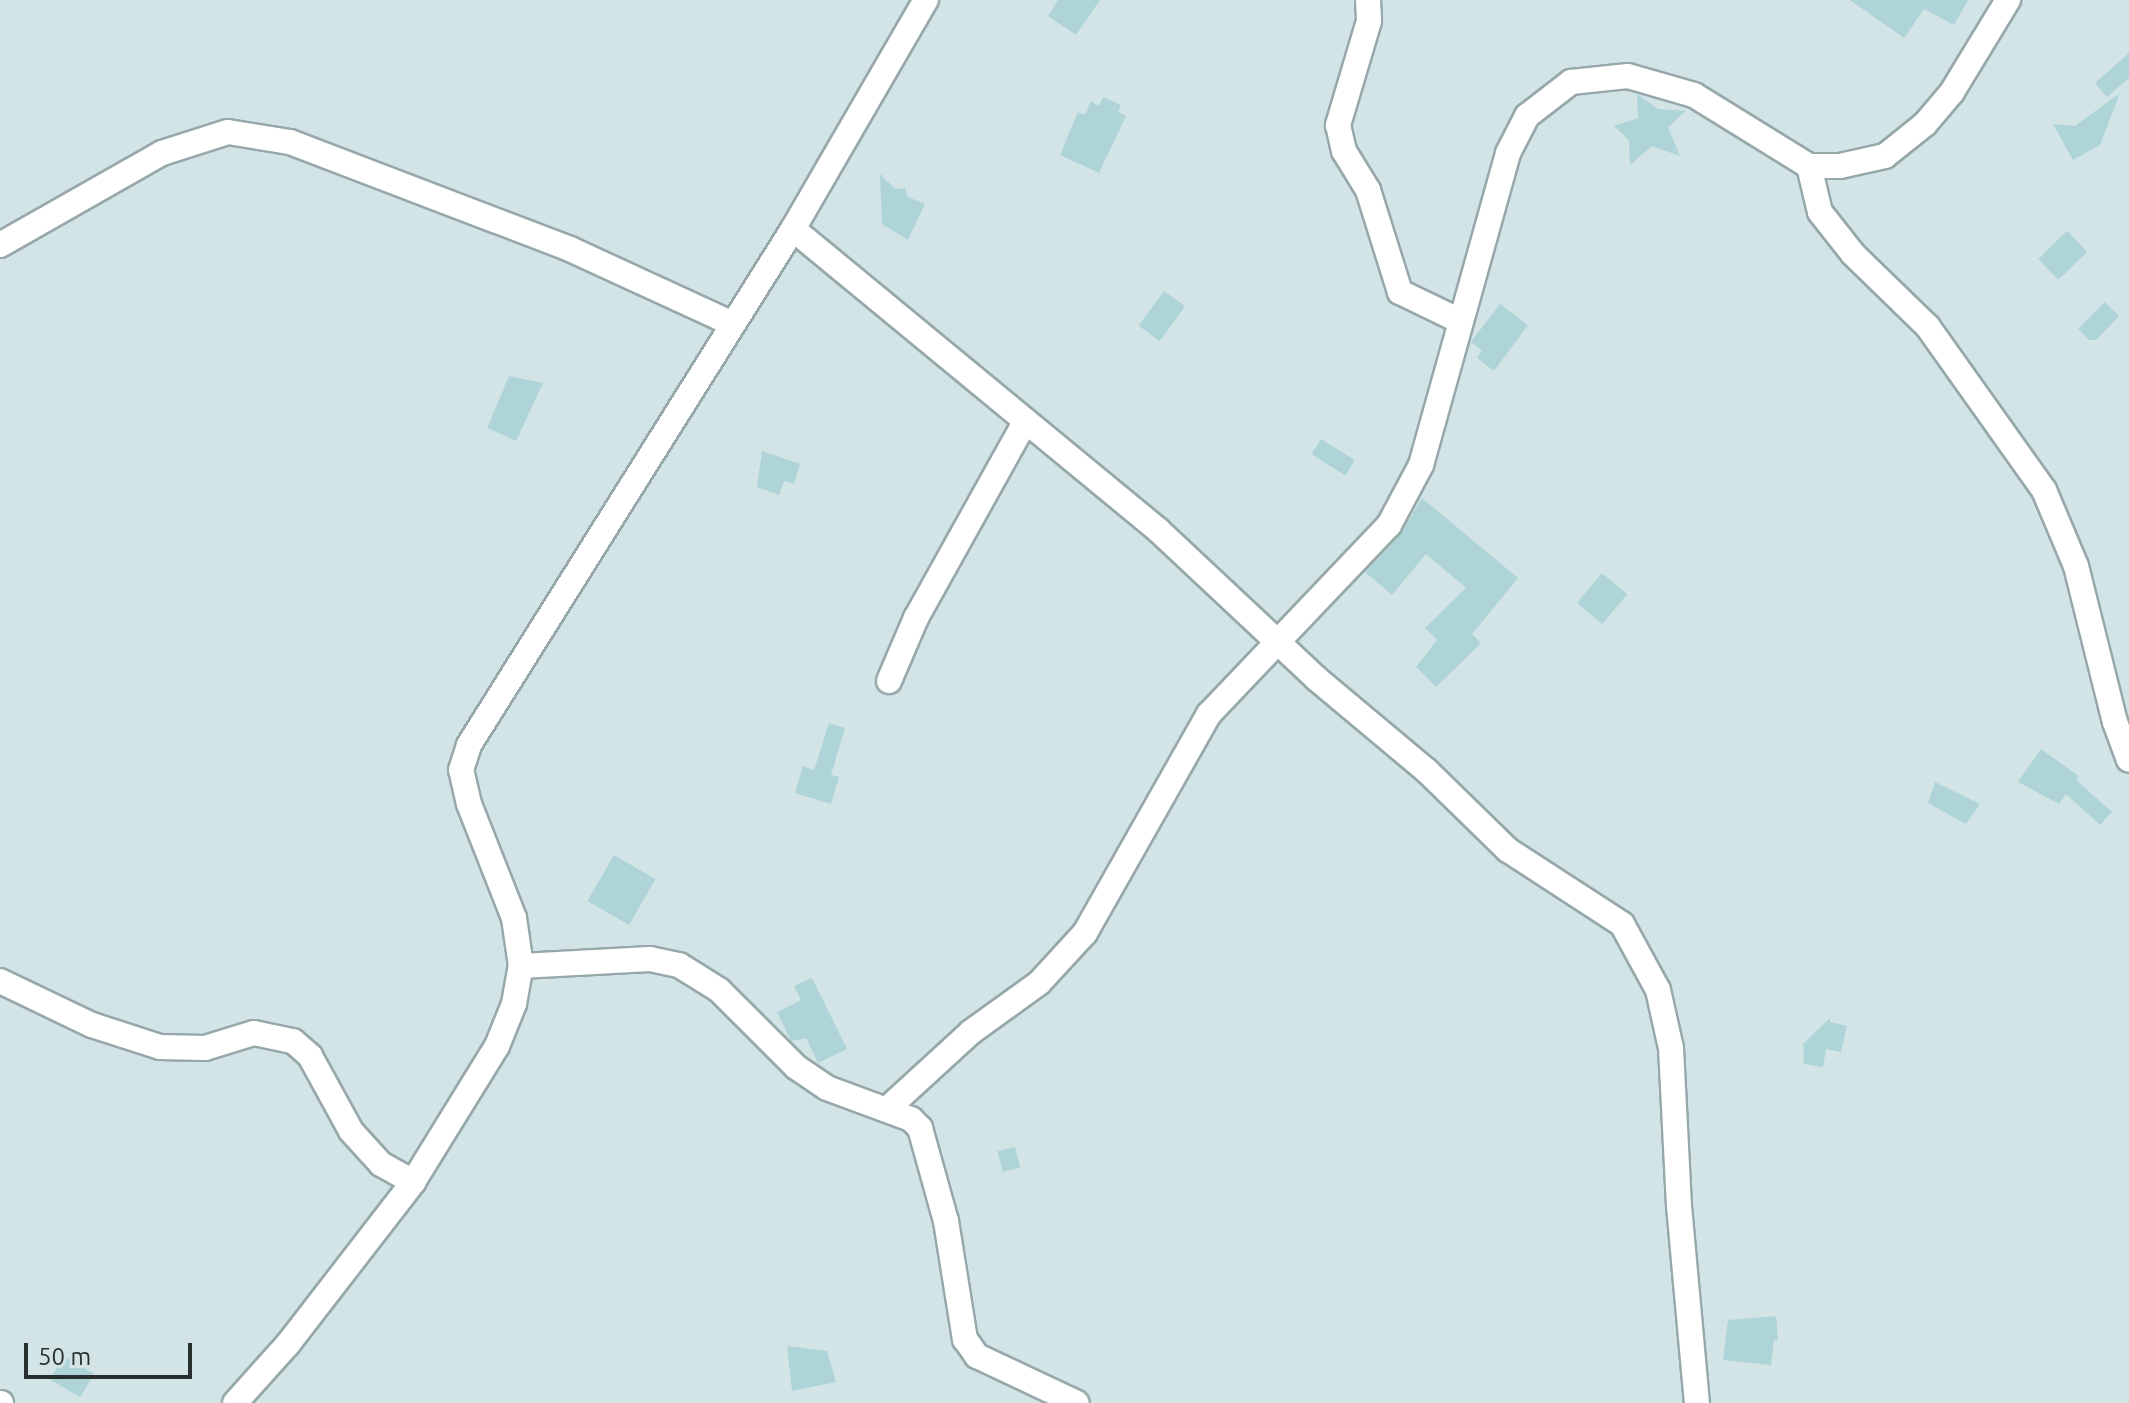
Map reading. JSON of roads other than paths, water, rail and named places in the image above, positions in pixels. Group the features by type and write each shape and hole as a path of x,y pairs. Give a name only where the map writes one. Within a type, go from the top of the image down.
{"street":[{"path":"235,1403 288,1344 413,1182 497,1046 514,1004 521,966 514,918 469,804 461,770 465,757 493,703 793,229 926,0"},
{"path":"1368,0 1369,21 1338,125 1344,151 1368,190 1400,292 1460,321"},
{"path":"887,1109 971,1032 1039,983 1085,933 1209,714 1275,640 1389,525 1421,465 1508,153 1527,116 1571,82 1628,76 1694,95 1809,166 1840,166 1885,156 1925,124 1952,92 2008,0"},
{"path":"0,245 162,153 228,132 290,142 556,243 733,324"},
{"path":"1809,166 1820,212 1853,254 1928,327 2044,490 2076,566 2115,722 2129,760"},
{"path":"793,229 1024,424 1158,530 1275,640 1427,771 1508,850 1622,924 1658,990 1671,1048 1697,1403"},
{"path":"889,681 916,618 1024,424"},
{"path":"521,966 650,959 679,965 719,990 796,1067 827,1088 887,1109 920,1128 946,1221 965,1339 977,1356 1077,1403"},
{"path":"0,981 92,1025 160,1047 205,1048 254,1033 293,1041 310,1056 351,1131 381,1164 413,1182"}]}
